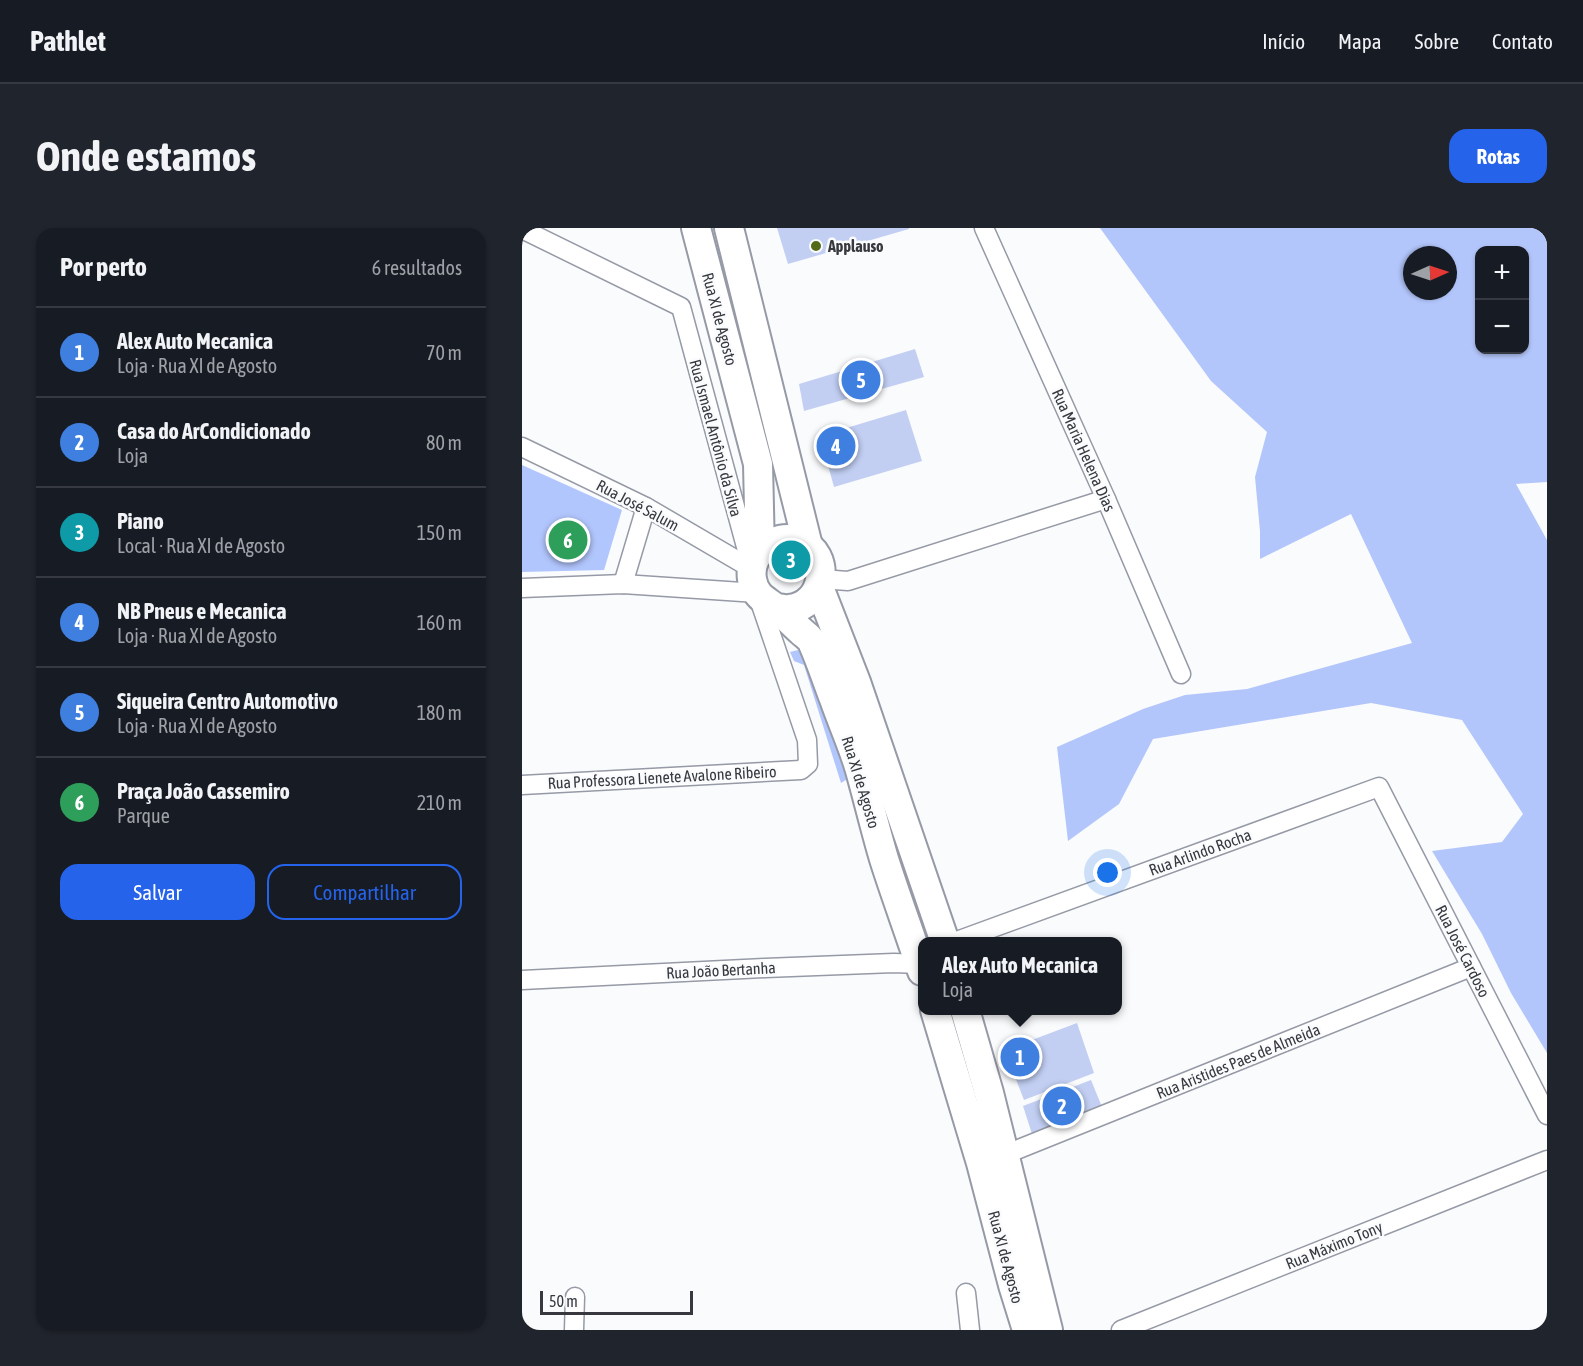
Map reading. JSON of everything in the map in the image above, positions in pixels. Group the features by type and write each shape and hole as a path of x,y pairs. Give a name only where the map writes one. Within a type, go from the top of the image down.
{"main road":[{"name":"Rua XI de Agosto","path":"696,228 758,464 761,580 812,641 858,765 884,859 918,959"},
{"name":"Rua XI de Agosto","path":"729,228 808,546"},
{"path":"786,539 798,540 808,546 816,555 821,567 820,583 810,600 800,607 788,610 761,580 763,548 774,541 786,539"},
{"name":"Rua XI de Agosto","path":"820,583 943,937"},
{"name":"Rua XI de Agosto","path":"936,1015 981,1163 1013,1286 1027,1330"},
{"name":"Rua XI de Agosto","path":"966,1015 989,1093 1048,1330"}],"street":[{"name":"Rua Maria Helena Dias","path":"984,228 1107,500 1181,674"},
{"name":"Rua Ismael Antônio da Silva","path":"522,230 681,307 807,740 808,764 801,770"},
{"name":"Rua José Salum","path":"522,447 646,507 761,580"},
{"path":"820,583 848,581 1107,500"},
{"path":"623,584 646,507"},
{"path":"522,588 761,580"},
{"name":"Rua Professora Lienete Avalone Ribeiro","path":"522,785 801,770"},
{"name":"Rua Arlindo Rocha","path":"968,937 1379,787"},
{"name":"Rua José Cardoso","path":"1379,787 1547,1115"},
{"name":"Rua João Bertanha","path":"522,980 894,963 918,967"},
{"name":"Rua Aristides Paes de Almeida","path":"1004,1155 1471,968"},
{"name":"Rua Máximo Tony","path":"1121,1330 1547,1160"},
{"path":"966,1293 970,1330"},
{"path":"574,1330 575,1297"}],"shaded area":[{"path":"1100,228 1547,228 1547,482 1516,484 1547,540 1547,1053 1511,993 1482,934 1432,851 1502,842 1523,814 1462,720 1371,703 1153,739 1119,804 1068,841 1057,747 1143,709 1185,695 1247,689 1412,643 1351,514 1260,559 1255,477 1267,432 1211,381"},
{"path":"522,465 622,510 604,570 522,572"},
{"path":"798,650 810,658 849,778 841,783 804,665 794,661 790,652"}],"building":[{"name":"Applauso","path":"777,228 909,228 909,229 788,264"},
{"path":"915,349 924,377 804,411 799,384"},
{"path":"906,410 922,461 834,487 820,436"},
{"path":"1077,1023 1094,1073 1024,1100 1003,1046 1012,1042 1013,1047"},
{"path":"1091,1080 1102,1107 1032,1134 1023,1106"}],"place":[{"name":"Applauso","path":"816,246"},
{"name":"Siqueira Centro Automotivo","path":"861,380"},
{"name":"NB Pneus e Mecanica","path":"836,446"},
{"name":"Praça João Cassemiro","path":"568,540"},
{"name":"Piano","path":"791,560"},
{"name":"Alex Auto Mecanica","path":"1020,1057"},
{"name":"Casa do ArCondicionado","path":"1062,1106"}]}
